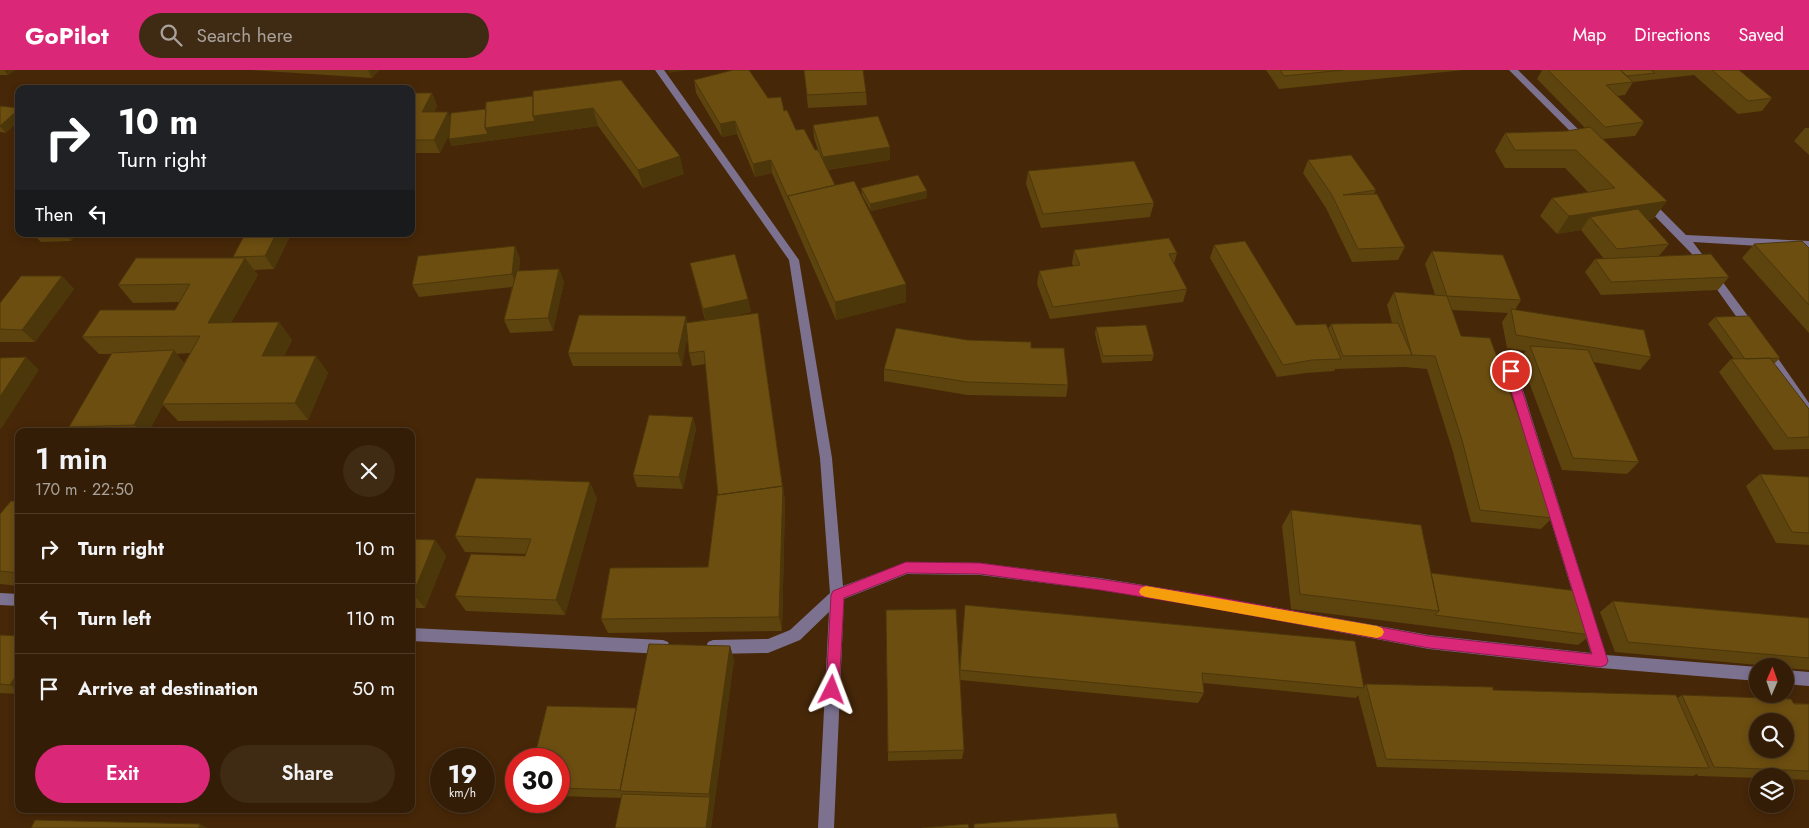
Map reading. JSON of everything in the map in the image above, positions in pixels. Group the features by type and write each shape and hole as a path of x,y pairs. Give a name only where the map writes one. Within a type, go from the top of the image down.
{"street":[{"path":"659,70 794,260 826,458 837,595 826,828"},
{"path":"1513,70 1595,151"},
{"path":"1636,191 1684,238 1707,267 1809,412"},
{"path":"1684,238 1809,245"},
{"path":"1511,371 1601,661"},
{"path":"701,647 768,646 795,635 837,595 906,568 980,569 1100,584 1211,602 1429,642 1601,661 1749,673"},
{"path":"0,599 15,600"},
{"path":"415,634 682,648"},
{"path":"1794,677 1809,678"}],"building":[{"path":"733,70 749,70 768,98 781,97 784,111 787,110 796,130 804,129 815,150 818,150 835,185 788,196 789,200 771,160 753,164 735,121 720,124 694,80"},
{"path":"804,70 863,70 866,92 807,95"},
{"path":"1280,70 1343,70 1284,76"},
{"path":"1548,70 1620,70 1633,82 1606,85 1644,122 1605,127"},
{"path":"1620,70 1651,70 1655,73 1627,76"},
{"path":"1712,70 1739,70 1772,98 1748,101"},
{"path":"621,80 680,156 638,170 593,108 533,116 533,91"},
{"path":"415,93 432,93 422,112 448,112 434,140 415,140"},
{"path":"533,96 533,116 535,121 485,128 486,102"},
{"path":"0,106 15,108 15,113 0,126"},
{"path":"486,109 485,128 488,134 449,139 451,113"},
{"path":"878,116 890,147 823,157 813,125"},
{"path":"1590,127 1667,201 1569,216 1552,198 1615,188 1576,150 1515,150 1505,133 1567,131"},
{"path":"1351,155 1376,190 1343,195 1377,194 1405,247 1358,249 1332,195 1308,160"},
{"path":"1134,161 1154,203 1043,214 1028,171"},
{"path":"918,175 927,191 870,204 861,188"},
{"path":"854,181 906,284 835,302 788,196"},
{"path":"1638,209 1669,244 1617,249 1590,217"},
{"path":"243,237 274,237 265,256 233,257"},
{"path":"1169,238 1177,253 1169,254 1187,289 1053,307 1039,271 1080,265 1074,250"},
{"path":"1245,241 1296,325 1326,324 1341,359 1312,360 1283,365 1214,245"},
{"path":"1802,241 1809,248 1809,305 1754,244"},
{"path":"515,246 512,274 412,285 418,256"},
{"path":"1432,251 1503,255 1521,300 1447,296"},
{"path":"735,254 748,299 703,309 690,263"},
{"path":"1711,254 1729,277 1611,282 1595,259"},
{"path":"136,258 245,258 208,323 279,322 262,356 316,356 295,403 162,404 200,336 82,337 100,310 175,310 190,284 118,285"},
{"path":"559,269 548,318 504,320 517,271"},
{"path":"21,276 62,276 22,330 0,329 0,303"},
{"path":"1394,292 1447,296 1461,336 1490,338 1529,444 1552,518 1480,510 1462,440 1435,356 1412,355"},
{"path":"1511,309 1644,330 1651,357 1516,335"},
{"path":"758,313 782,486 718,495 704,351 689,353 686,323"},
{"path":"579,315 686,316 678,353 568,353"},
{"path":"1749,316 1780,358 1745,359 1715,317"},
{"path":"1398,323 1412,355 1343,356 1331,324"},
{"path":"1146,325 1154,355 1103,356 1096,327"},
{"path":"896,328 967,340 1031,342 1031,348 1064,348 1068,385 968,382 884,369"},
{"path":"1530,346 1588,350 1639,462 1573,458"},
{"path":"174,350 134,425 69,427 112,353"},
{"path":"26,357 0,397 0,358"},
{"path":"1770,358 1809,409 1809,437 1788,438 1731,359"},
{"path":"649,415 693,417 679,477 633,475"},
{"path":"1760,474 1809,477 1809,533 1792,532"},
{"path":"476,478 590,482 556,600 455,596 471,554 525,556 531,539 455,536"},
{"path":"783,486 779,617 601,619 610,568 708,567 717,495"},
{"path":"11,501 15,501 15,573 0,571 0,514"},
{"path":"1291,510 1421,525 1439,611 1300,594"},
{"path":"415,539 435,540 415,589"},
{"path":"1431,573 1578,591 1591,635 1435,615 1439,611"},
{"path":"1613,601 1809,618 1809,658 1628,642"},
{"path":"965,605 1355,641 1364,688 1202,673 1204,693 960,670"},
{"path":"956,609 964,750 888,752 886,610"},
{"path":"0,635 15,636 15,677 10,685 0,684"},
{"path":"649,644 730,646 709,794 620,791"},
{"path":"1366,684 1493,687 1493,690 1676,695 1709,768 1386,759"},
{"path":"1682,695 1749,697 1749,703 1809,704 1809,771 1794,770 1794,768 1714,767"},
{"path":"547,706 636,708 620,790 570,788 570,748 537,748"},
{"path":"622,794 710,797 706,828 615,828"},
{"path":"1116,813 1119,828 974,828 974,824"},
{"path":"35,820 200,824 199,828 31,828"},
{"path":"968,824 969,828 922,828"}],"slow traffic":[{"path":"1146,592 1377,632"}],"route":[{"path":"832,690 837,595 906,568 980,569 1100,584 1211,602 1429,642 1601,661 1511,371"}]}
